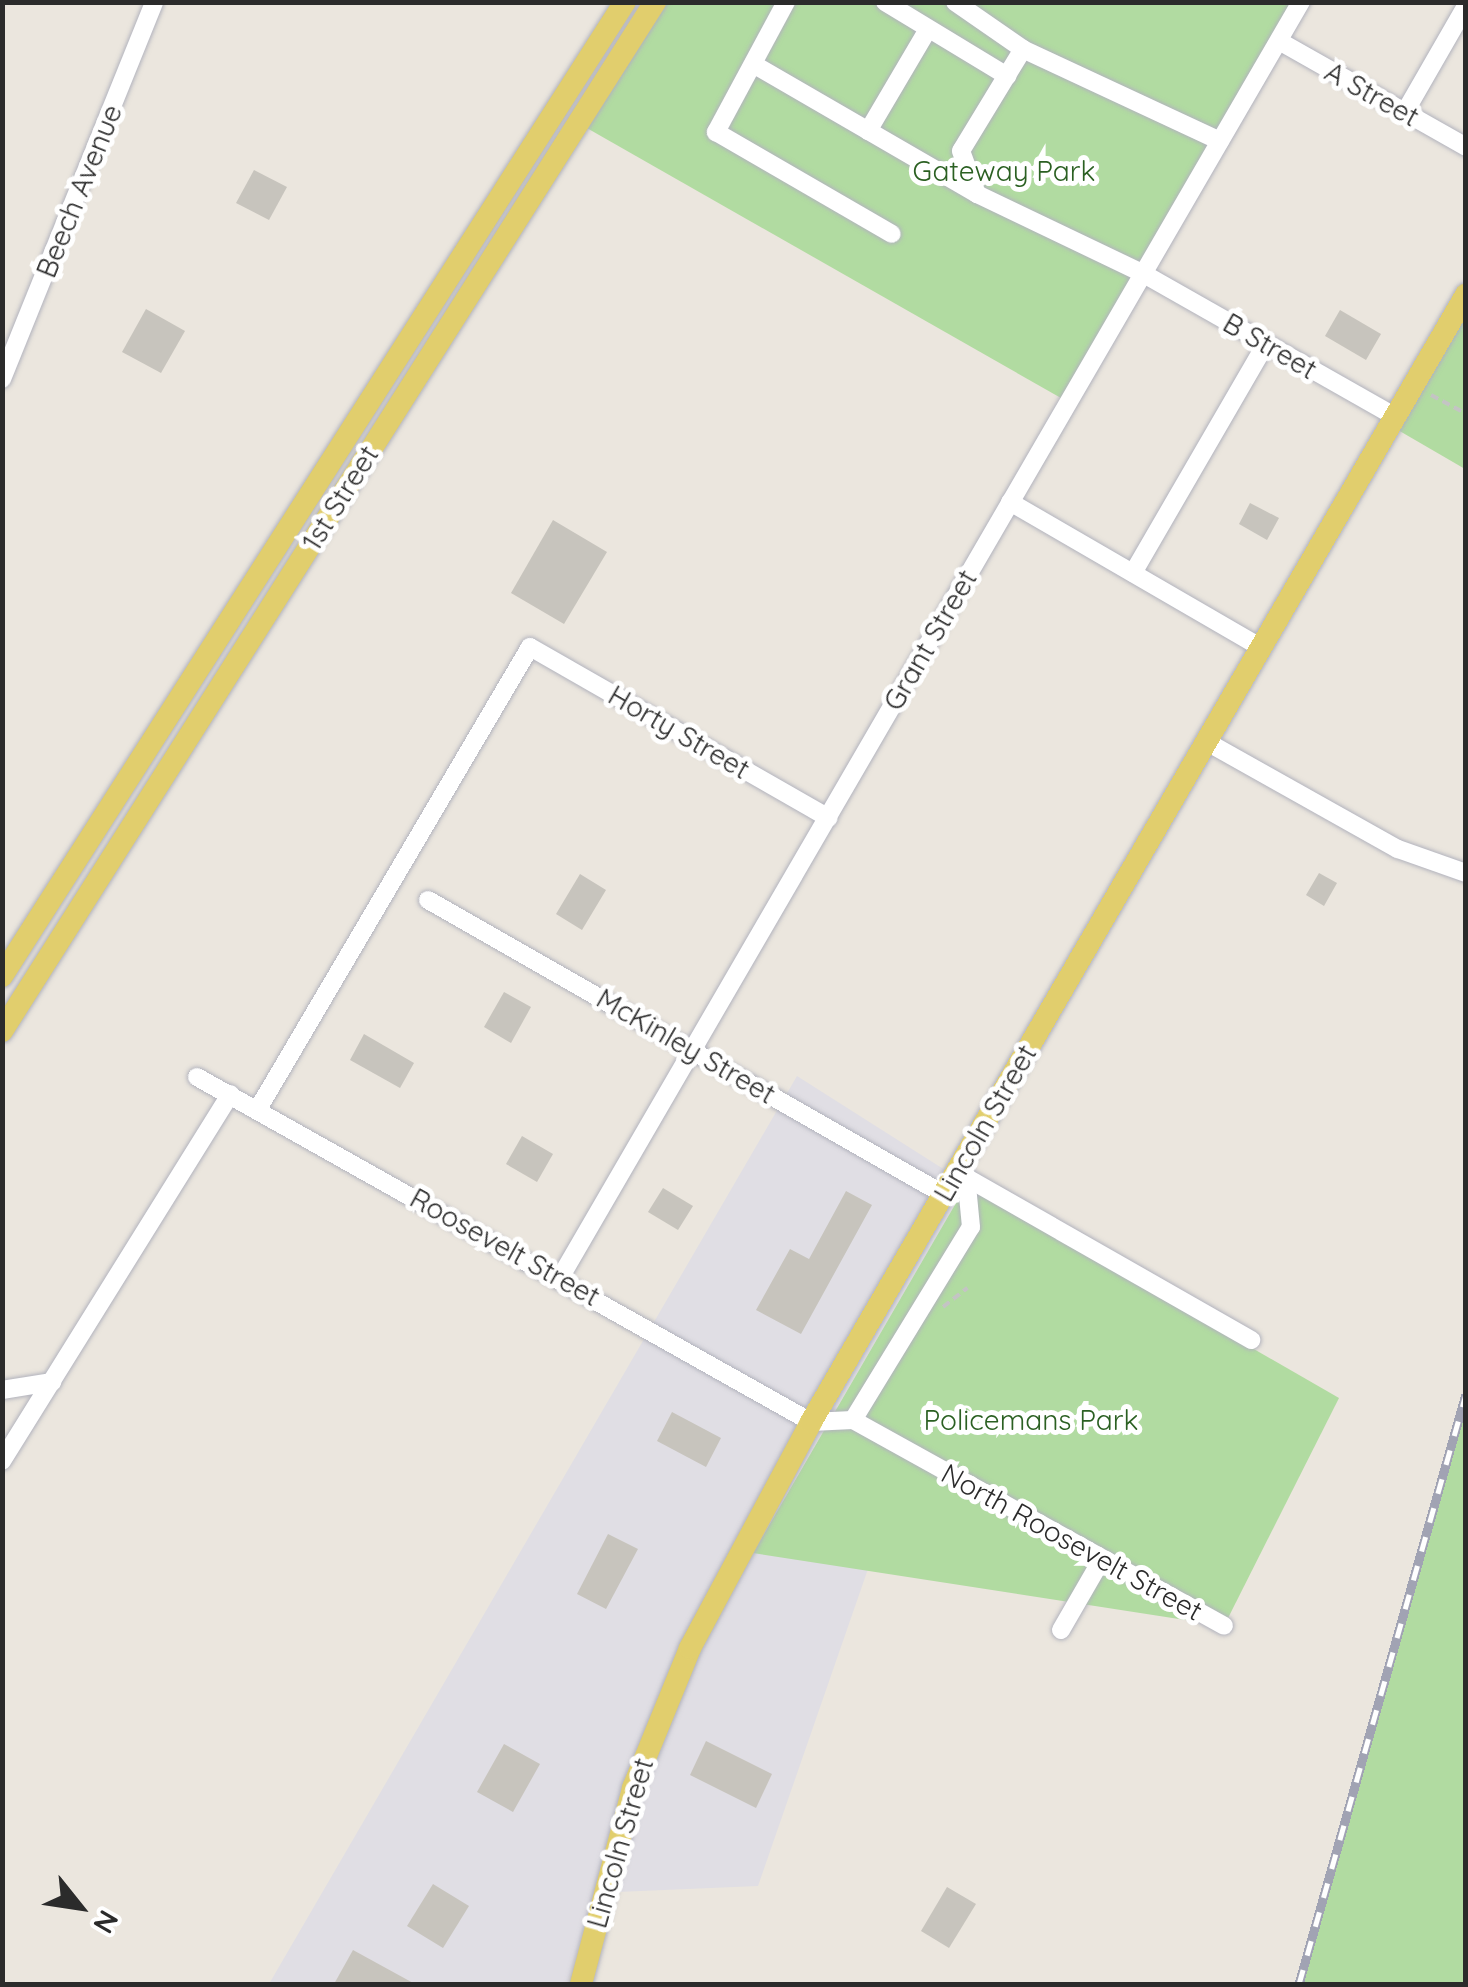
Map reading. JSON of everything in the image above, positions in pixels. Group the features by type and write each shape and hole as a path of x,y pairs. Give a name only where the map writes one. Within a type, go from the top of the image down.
{"main road":[{"name":"1st Street","path":"3,976 626,2"},
{"name":"1st Street","path":"2,1031 655,2"},
{"name":"Lincoln Street","path":"581,1984 652,1730 811,1422 943,1194 964,1173 1466,296"}],"street":[{"name":"Beech Avenue","path":"2,379 154,2"},
{"path":"786,2 716,132 892,234"},
{"path":"885,2 1007,76"},
{"path":"956,2 1023,49 1220,141"},
{"name":"Grant Street","path":"560,1278 696,1050 1301,2"},
{"path":"1405,112 1466,6"},
{"path":"868,131 928,28"},
{"name":"A Street","path":"1280,41 1466,147"},
{"path":"977,194 961,150 1023,49"},
{"name":"B Street","path":"752,64 977,194 1144,274 1396,418"},
{"path":"1133,573 1266,344"},
{"path":"1010,502 1262,648"},
{"name":"Horty Street","path":"258,1109 530,647 829,818"},
{"path":"1208,742 1398,849 1466,873"},
{"name":"McKinley Street","path":"428,900 943,1194"},
{"name":"Roosevelt Street","path":"198,1077 811,1422"},
{"path":"2,1461 230,1094"},
{"path":"964,1173 1252,1340"},
{"path":"811,1422 853,1420 947,1278 971,1228 964,1173"},
{"path":"2,1390 52,1382"},
{"name":"North Roosevelt Street","path":"853,1420 1224,1626"},
{"path":"1061,1630 1102,1559"}],"path":[{"path":"1414,385 1466,414"}],"shaded area":[{"path":"797,1076 967,1184 753,1552 868,1569 758,1886 594,1893 567,1984 269,1984"}],"green space":[{"name":"Gateway Park","path":"658,3 1300,3 1068,402 578,123"},
{"path":"1465,295 1465,469 1391,426"},
{"name":"Policemans Park","path":"967,1184 1339,1398 1224,1626 753,1553"},
{"path":"1465,1395 1465,1984 1299,1984"}],"building":[{"path":"254,170 287,187 269,220 236,203"},
{"path":"146,309 185,331 161,373 122,352"},
{"path":"1340,310 1381,334 1366,360 1325,336"},
{"path":"1250,503 1279,518 1267,540 1239,524"},
{"path":"553,520 607,552 564,624 511,593"},
{"path":"1319,873 1337,883 1324,906 1306,895"},
{"path":"580,874 606,890 582,930 556,914"},
{"path":"504,992 531,1007 511,1043 484,1027"},
{"path":"364,1034 414,1063 400,1088 350,1060"},
{"path":"522,1136 553,1154 537,1182 506,1164"},
{"path":"663,1188 693,1206 678,1230 648,1212"},
{"path":"846,1191 872,1205 801,1334 756,1310 790,1249 809,1259"},
{"path":"672,1412 721,1438 706,1467 657,1441"},
{"path":"608,1534 638,1549 606,1609 577,1594"},
{"path":"706,1741 772,1774 756,1808 690,1775"},
{"path":"504,1744 540,1764 513,1812 477,1792"},
{"path":"433,1884 469,1906 443,1948 407,1926"},
{"path":"947,1887 976,1904 949,1948 921,1931"},
{"path":"353,1950 415,1984 334,1984"}],"railway":[{"path":"1299,1984 1466,1394"}]}
